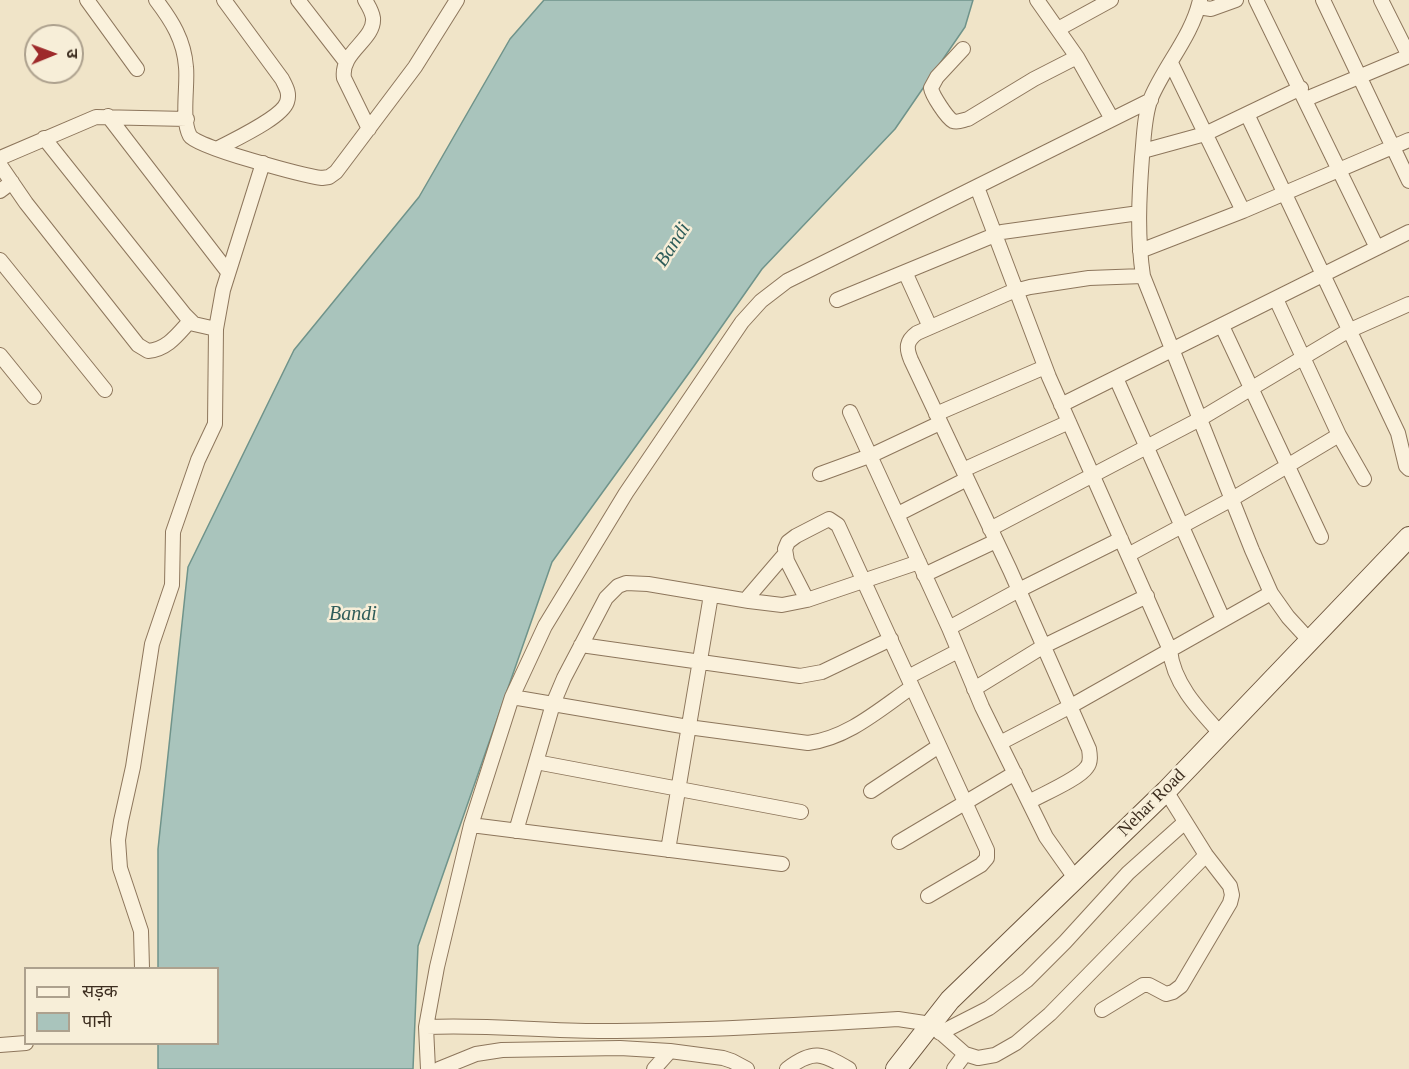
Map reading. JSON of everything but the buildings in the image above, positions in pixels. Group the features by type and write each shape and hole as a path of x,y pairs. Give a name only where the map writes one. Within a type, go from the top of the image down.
{"street":[{"path":"87,0 137,69"},
{"path":"156,0 172,21 184,51 187,119 193,139 263,163 318,177 328,177 336,172 422,58 457,0"},
{"path":"217,149 277,115 286,104 288,94 282,79 224,0"},
{"path":"298,0 346,62"},
{"path":"365,0 373,22 370,30 346,62 343,72 369,129"},
{"path":"1037,0 1077,57 1112,119"},
{"path":"1058,29 1111,0"},
{"path":"1236,0 1211,9 1199,4 1151,100 1143,151 1139,213 1140,251 1143,276 1271,593 1288,617 1310,641"},
{"path":"1256,0 1377,248"},
{"path":"1323,0 1409,181"},
{"path":"1143,151 1205,134 1247,114 1359,77 1409,56 1381,0"},
{"path":"963,49 937,77 931,88 939,104 952,120 957,122 968,119 1034,79 1077,57"},
{"path":"1171,63 1243,211"},
{"path":"428,1069 426,1026 437,967 471,825 512,697 545,626 626,493 748,315 772,291 787,280 1151,100"},
{"path":"1247,114 1398,433 1406,466 1409,469"},
{"path":"0,158 88,119 108,116 187,119"},
{"path":"108,116 228,272"},
{"path":"44,138 190,321 200,327 216,329"},
{"path":"1140,251 1243,211 1409,140"},
{"path":"142,967 141,931 120,868 118,840 133,767 152,644 172,585 173,532 214,424 216,329 223,290 263,163"},
{"path":"0,165 138,345 148,351 162,348 190,321"},
{"path":"0,191 12,182"},
{"path":"977,188 1045,368 1147,596 1170,650 1171,661 1191,700 1221,734"},
{"path":"837,300 995,234 1014,229 1139,213"},
{"path":"1062,405 1409,231"},
{"path":"0,260 105,390"},
{"path":"905,272 930,327"},
{"path":"1029,802 1078,775 1089,765 1089,749 1019,590 911,360 907,347 912,337 930,327 1015,291 1089,278 1143,276"},
{"path":"1276,298 1339,435 1364,479"},
{"path":"516,831 553,704 606,598 618,586 626,583 642,583 782,605 807,600 865,581 922,569 993,535 1093,476 1200,419 1350,330 1409,304"},
{"path":"1222,326 1321,537"},
{"path":"0,355 34,397"},
{"path":"820,474 872,455 938,418 1045,368"},
{"path":"1116,378 1183,525 1223,620"},
{"path":"850,412 872,455 1000,743 1051,845 1076,878"},
{"path":"898,514 965,475 1069,422"},
{"path":"1128,555 1232,499 1339,435"},
{"path":"749,601 748,596 785,554 788,542 829,519 838,525 985,844 987,858 981,865 928,896"},
{"name":"Nehar Road","path":"896,1069 936,1029 950,1000 1166,791 1409,537"},
{"path":"949,628 1121,539"},
{"path":"785,554 807,600"},
{"path":"1000,743 1071,706 1271,593"},
{"path":"668,849 711,595"},
{"path":"974,688 1044,646 1147,596"},
{"path":"581,645 699,663 808,676 822,672 891,639"},
{"path":"512,697 688,727 795,742 820,741 848,731 910,682 958,651"},
{"path":"871,791 939,746"},
{"path":"536,762 801,812"},
{"path":"899,842 1015,773"},
{"path":"1102,1010 1138,986 1149,985 1166,994 1181,986 1226,912 1232,895 1230,886 1206,855 1166,791"},
{"path":"936,1029 988,1008 1027,980 1128,873 1185,822"},
{"path":"471,825 782,864"},
{"path":"426,1026 463,1025 586,1031 776,1026 898,1019 936,1029 965,1054 978,1058 995,1055 1029,1032 1206,855"},
{"path":"0,1045 24,1043"},
{"path":"439,1069 477,1054 502,1050 620,1048 670,1051 747,1069"},
{"path":"654,1069 670,1051"},
{"path":"787,1069 802,1058 818,1054 825,1055 849,1069"},
{"path":"954,1069 965,1054"}],"water":[{"name":"Bandi","path":"544,0 973,0 965,27 895,129 762,269 552,562 418,946 413,1069 158,1069 158,1045 219,1045 219,967 158,967 158,849 188,567 294,350 419,197 510,39"}]}
